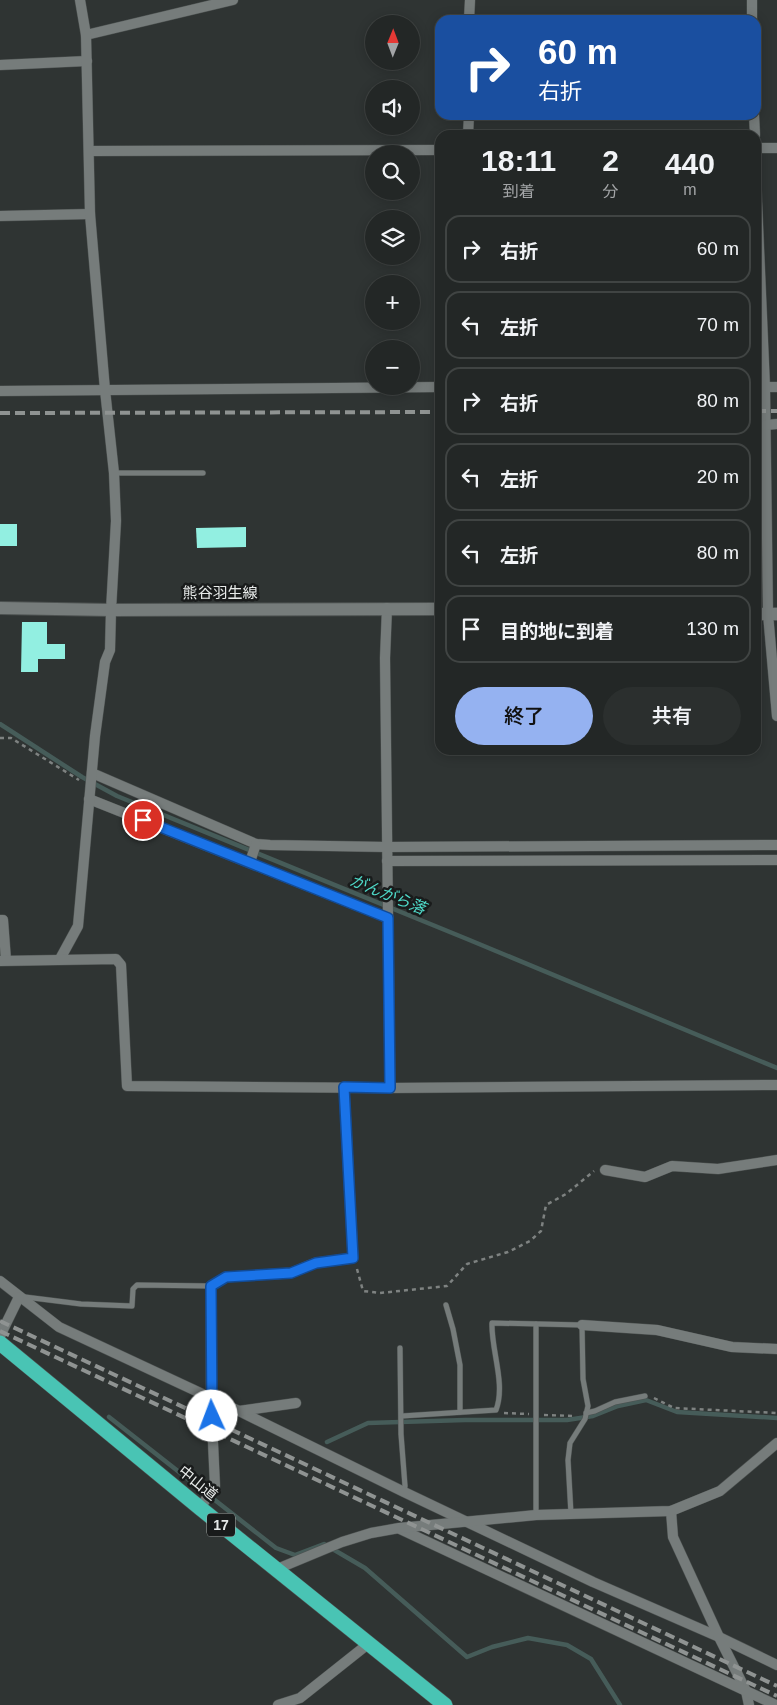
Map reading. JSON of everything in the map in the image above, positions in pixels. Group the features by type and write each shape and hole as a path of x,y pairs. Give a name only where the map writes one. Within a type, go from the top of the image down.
{"highway":[{"name":"中山道","path":"0,1344 203,1504 277,1570 445,1705"}],"main road":[{"name":"熊谷羽生線","path":"0,608 111,610 435,609"}],"street":[{"path":"60,959 78,926 95,736 105,662 110,650 116,521 114,473 90,214 86,35 80,0"},
{"path":"86,35 233,0"},
{"path":"470,0 470,15"},
{"path":"752,0 752,15"},
{"path":"0,65 87,61"},
{"path":"761,148 777,148"},
{"path":"90,151 435,150"},
{"path":"0,216 90,214"},
{"path":"0,391 435,387"},
{"path":"777,387 761,387 767,614 777,716"},
{"path":"763,427 777,424"},
{"path":"386,608 390,1088"},
{"path":"92,773 256,844 387,847 777,845"},
{"path":"89,799 388,917"},
{"path":"250,861 256,844"},
{"path":"387,861 777,860"},
{"path":"0,920 3,920 3,961 116,959 121,965 127,1086 390,1088 777,1085"},
{"path":"203,1504 214,1487 211,1399 211,1286 226,1277 291,1273 316,1263 353,1258 344,1087"},
{"path":"605,1170 645,1178 672,1166 718,1168 777,1160"},
{"path":"0,1281 59,1327 239,1411 592,1582 719,1637 777,1665"},
{"path":"0,1336 19,1297"},
{"path":"582,1325 657,1330 732,1346 777,1349"},
{"path":"239,1411 296,1402"},
{"path":"277,1570 331,1547 371,1533 399,1528 536,1515 671,1510 720,1491 777,1443"},
{"path":"671,1510 673,1537 746,1691 749,1705"},
{"path":"399,1528 776,1705"},
{"path":"278,1705 300,1698 368,1644"}],"lane":[{"path":"114,473 203,473"},
{"path":"19,1297 81,1304 132,1306 133,1289 137,1285 211,1286"},
{"path":"446,1305 460,1365 460,1412"},
{"path":"402,1416 496,1410 498,1403 497,1361 492,1323 582,1325 583,1379 588,1406 586,1416 570,1443 568,1460 571,1514"},
{"path":"536,1324 534,1466 536,1515"},
{"path":"400,1348 404,1492"},
{"path":"586,1416 615,1402 645,1396"}],"path":[{"path":"0,738 11,738 90,787"},
{"path":"353,1258 363,1291 380,1292 448,1286 468,1264 508,1252 530,1241 541,1231 546,1206 566,1194 592,1171 605,1170"},
{"path":"645,1396 652,1397 674,1408 777,1413"}],"building":[{"path":"0,524 17,524 17,546 0,546"},
{"path":"246,527 246,547 197,548 196,528"},
{"path":"22,622 47,622 47,644 65,644 65,659 38,659 38,672 21,672"}],"waterway":[{"name":"がんがら落","path":"0,724 82,777 117,796 777,1068"},
{"path":"327,1442 368,1423 465,1420 567,1420 593,1416 618,1406 646,1400 677,1412 777,1418"},
{"path":"109,1417 276,1548 295,1555 324,1544 365,1568 467,1657 492,1647 528,1638 567,1645 591,1659 620,1705"}],"railway":[{"path":"761,411 777,411"},
{"path":"0,413 435,412"},
{"path":"0,1321 777,1686"},
{"path":"0,1331 777,1696"}],"route":[{"path":"143,820 388,918 390,1088 344,1087 353,1258 316,1263 291,1273 226,1277 211,1286 212,1416"}]}
